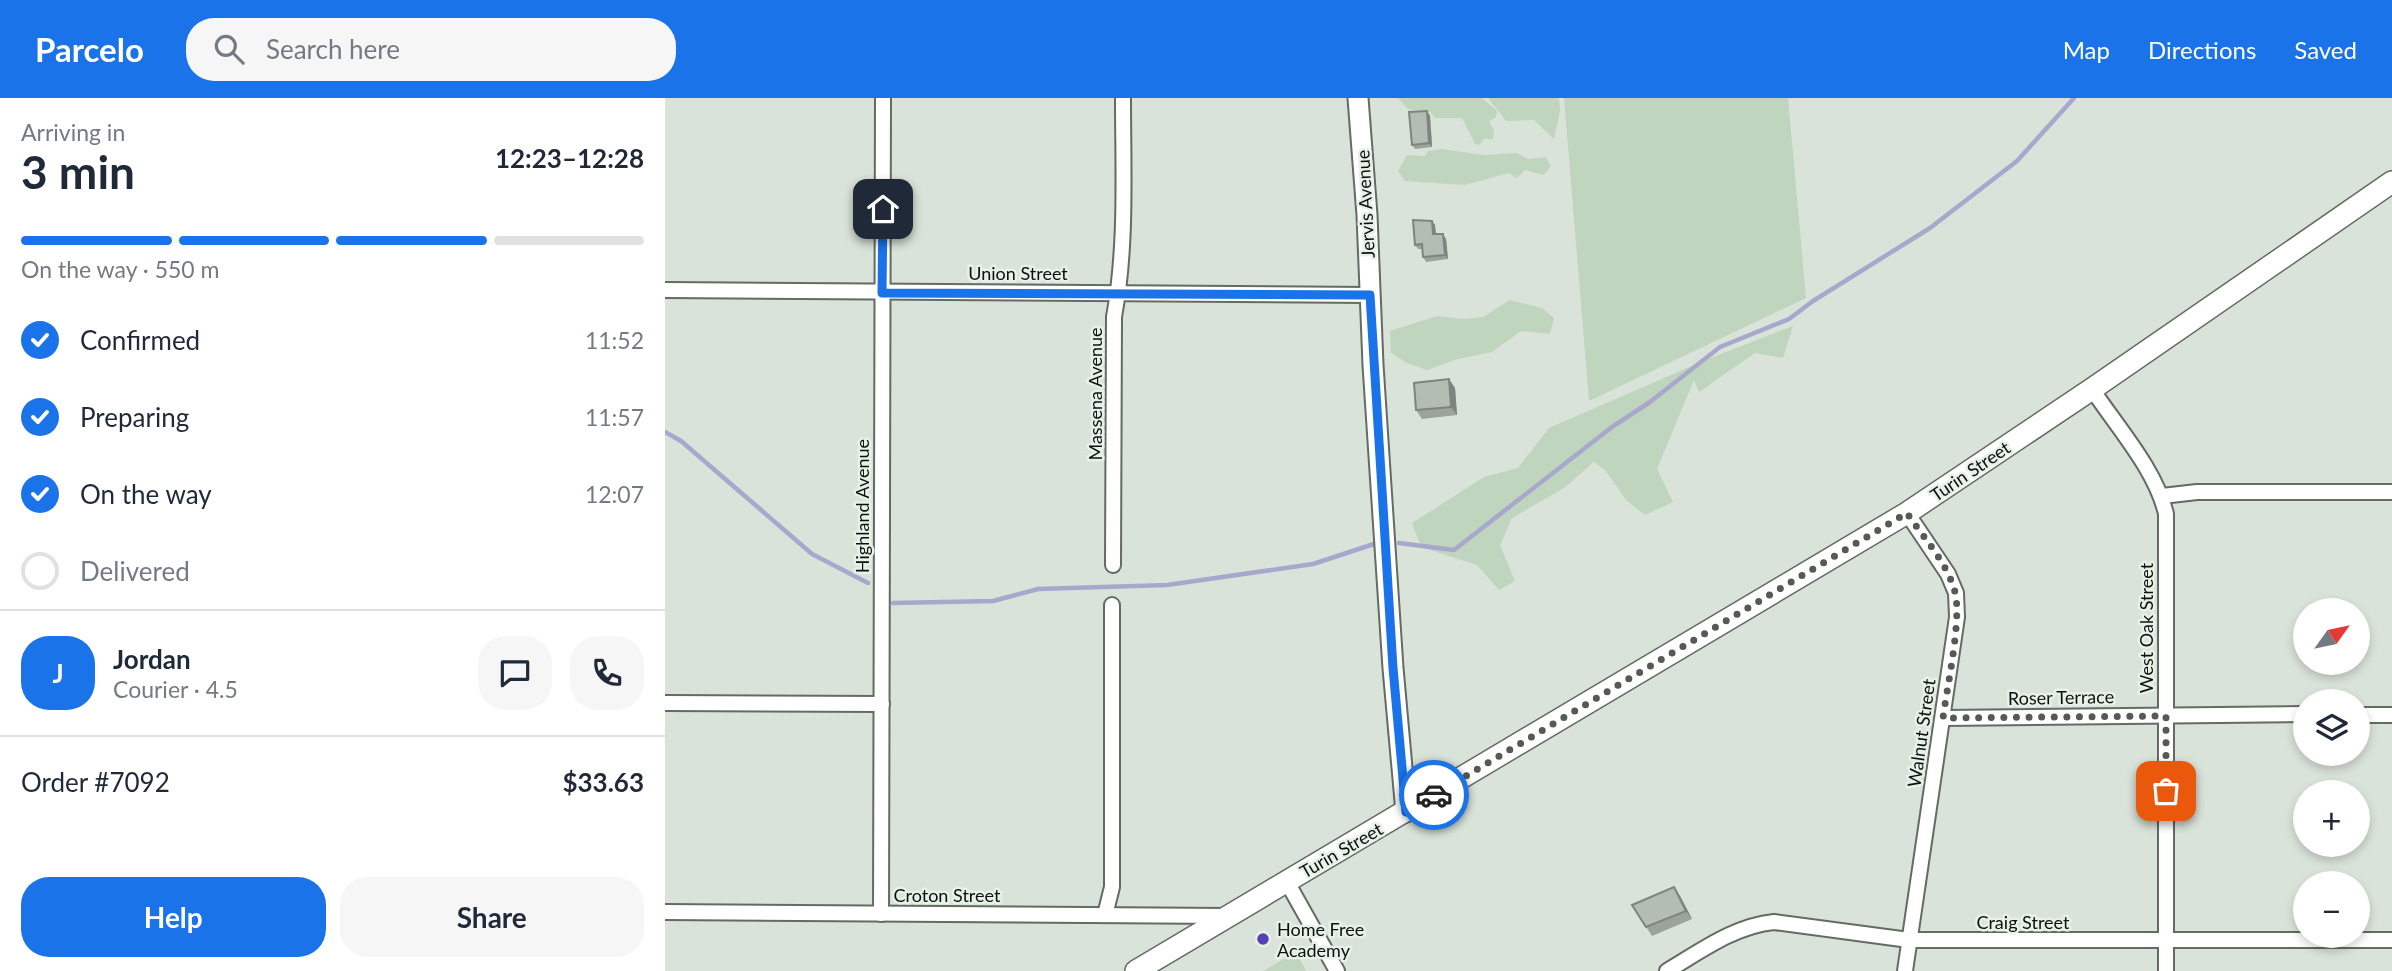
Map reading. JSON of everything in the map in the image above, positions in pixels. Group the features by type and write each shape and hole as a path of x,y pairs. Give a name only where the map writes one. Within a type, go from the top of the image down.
{"main road":[{"name":"Turin Street","path":"1136,971 1907,513 2392,182"}],"street":[{"name":"Highland Avenue","path":"881,914 883,98"},
{"name":"Massena Avenue","path":"1113,565 1114,317 1119,293 1123,98"},
{"name":"Jervis Avenue","path":"1358,98 1393,668 1406,812"},
{"name":"Union Street","path":"665,290 1370,295"},
{"name":"West Oak Street","path":"2092,389 2153,480 2162,496 2165,514 2166,971"},
{"path":"2162,496 2197,492 2392,492"},
{"name":"Walnut Street","path":"1905,971 1957,617 1956,593 1948,574 1907,513"},
{"path":"1105,915 1112,887 1112,605"},
{"path":"665,703 882,704"},
{"name":"Roser Terrace","path":"1943,718 2293,714"},
{"path":"2370,715 2392,715"},
{"path":"1287,882 1337,971"},
{"name":"Croton Street","path":"665,912 1229,916"},
{"name":"Craig Street","path":"1667,971 1733,932 1774,922 1909,940 2392,940"}],"green space":[{"path":"1398,98 1482,98 1497,111 1496,117 1489,121 1494,130 1493,139 1484,139 1479,145 1475,144 1462,118 1435,118 1430,112 1408,109"},
{"path":"1488,98 1559,98 1560,111 1554,139 1534,120 1506,121"},
{"path":"1564,98 1788,98 1806,298 1589,401"},
{"path":"1441,149 1484,155 1517,153 1528,159 1546,157 1551,166 1544,175 1525,170 1517,178 1509,173 1465,185 1405,181 1398,171 1407,155 1425,156 1428,151"},
{"path":"1510,300 1542,308 1554,318 1550,334 1521,331 1492,352 1458,359 1427,370 1407,363 1391,353 1390,331 1437,316 1465,319 1483,317"},
{"path":"1793,326 1783,358 1755,353 1699,392 1694,380 1657,469 1673,502 1645,515 1626,500 1606,471 1594,462 1564,488 1512,518 1500,545 1515,581 1499,590 1477,565 1421,547 1412,523 1484,477 1518,468 1549,428 1703,361"},
{"path":"1296,952 1306,971 1263,971"}],"building":[{"path":"1427,111 1429,143 1412,145 1409,112"},
{"path":"1413,220 1432,221 1433,234 1443,234 1445,255 1423,257 1422,244 1415,245"},
{"path":"1449,379 1451,407 1416,410 1414,383"},
{"path":"1674,887 1686,911 1646,927 1632,905"}],"waterway":[{"path":"1399,543 1454,550 1720,347 1789,319 1813,301 1930,228 2017,161 2074,98"},
{"path":"665,432 681,441 812,554 868,583"},
{"path":"893,603 993,601 1038,589 1167,585 1313,564 1374,544"}],"way so far":[{"path":"1434,795 1907,513 1948,574 1956,593 1957,617 1943,718 2166,716 2166,791"}],"place":[{"name":"Home Free Academy","path":"1263,939"}],"route":[{"path":"883,209 882,293 1370,295 1393,668 1406,812 1434,795"}]}
